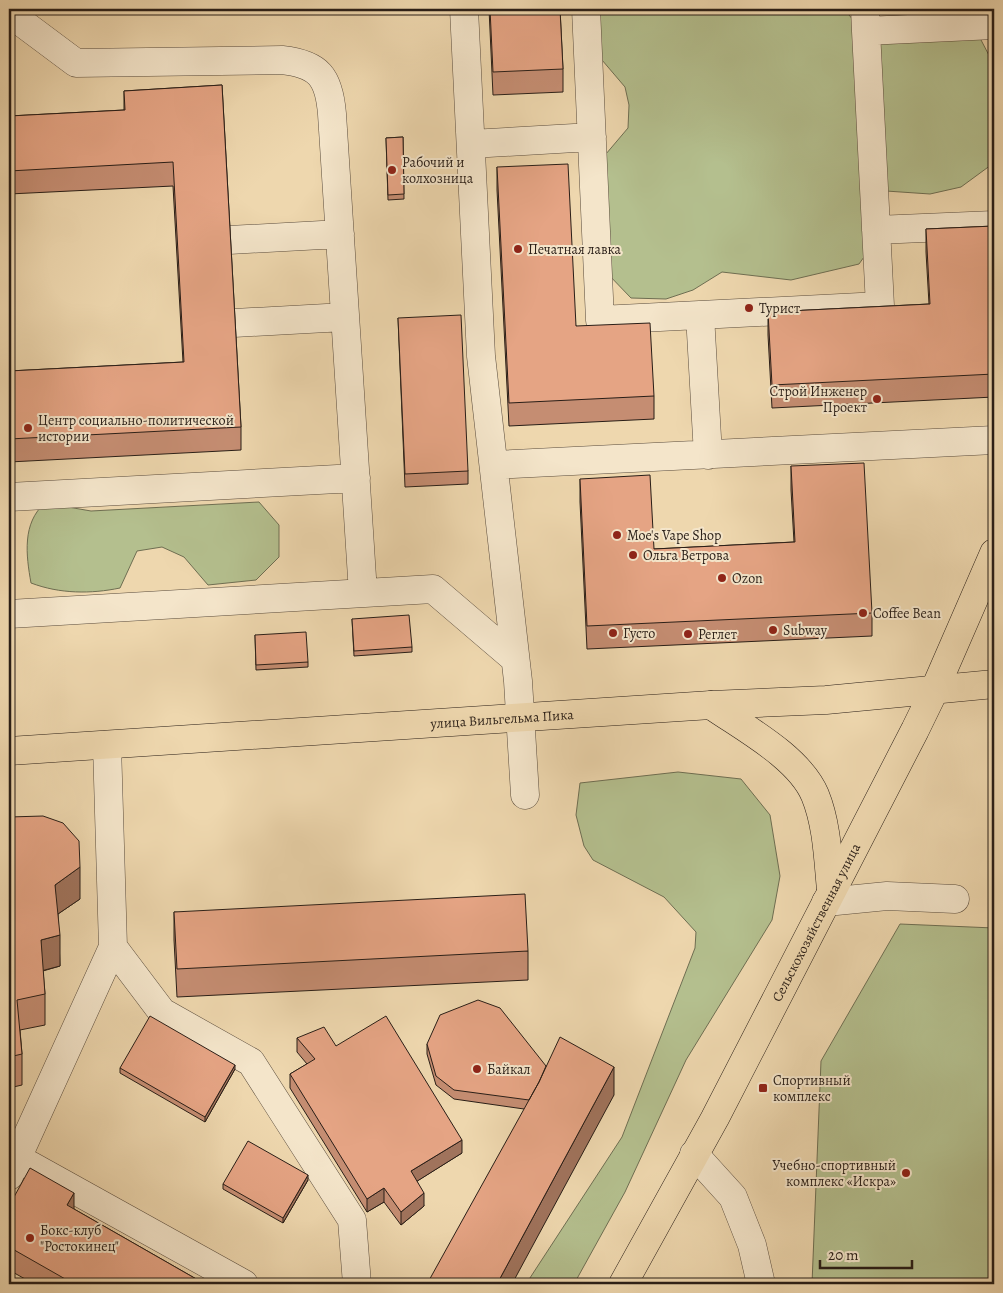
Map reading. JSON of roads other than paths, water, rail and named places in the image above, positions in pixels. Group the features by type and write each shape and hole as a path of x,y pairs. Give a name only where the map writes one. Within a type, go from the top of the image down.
{"main road":[{"name":"Сельскохозяйственная улица","path":"623,1284 694,1154 934,691 994,553"},
{"name":"улица Вильгельма Пика","path":"9,751 711,705 826,700 994,684"},
{"path":"711,705 780,752 792,764 814,794 824,830 829,896"}],"lane":[{"path":"464,9 482,356 515,660 525,795"},
{"path":"586,9 600,320 880,306 866,20 994,24"},
{"path":"9,13 76,62 282,60 300,62 312,66 325,81 330,93 363,593"},
{"path":"471,144 592,137"},
{"path":"876,230 994,225"},
{"path":"229,240 340,234"},
{"path":"700,315 708,455"},
{"path":"234,323 345,317"},
{"path":"494,466 994,440"},
{"path":"9,498 356,478"},
{"path":"9,614 432,589 515,660"},
{"path":"107,746 113,948 13,1167 244,1284"},
{"path":"829,896 956,899"},
{"path":"113,948 162,1012 251,1062 352,1220 358,1284"},
{"path":"694,1154 734,1197 752,1245 761,1284"}],"place":[{"name":"Рабочий и колхозница","path":"392,170"},
{"name":"Печатная лавка","path":"518,249"},
{"name":"Турист","path":"749,308"},
{"name":"Строй Инженер Проект","path":"877,399"},
{"name":"Центр социально-политической истории","path":"28,428"},
{"name":"Moe's Vape Shop","path":"617,535"},
{"name":"Ольга Ветрова","path":"633,555"},
{"name":"Ozon","path":"722,578"},
{"name":"Coffee Bean","path":"863,613"},
{"name":"Subway","path":"773,630"},
{"name":"Густо","path":"613,633"},
{"name":"Реглет","path":"688,634"},
{"name":"Байкал","path":"477,1069"},
{"name":"Спортивный комплекс","path":"763,1088"},
{"name":"Учебно-спортивный комплекс «Искра»","path":"906,1173"},
{"name":"Бокс-клуб \"Ростокинец\"","path":"30,1238"}]}
